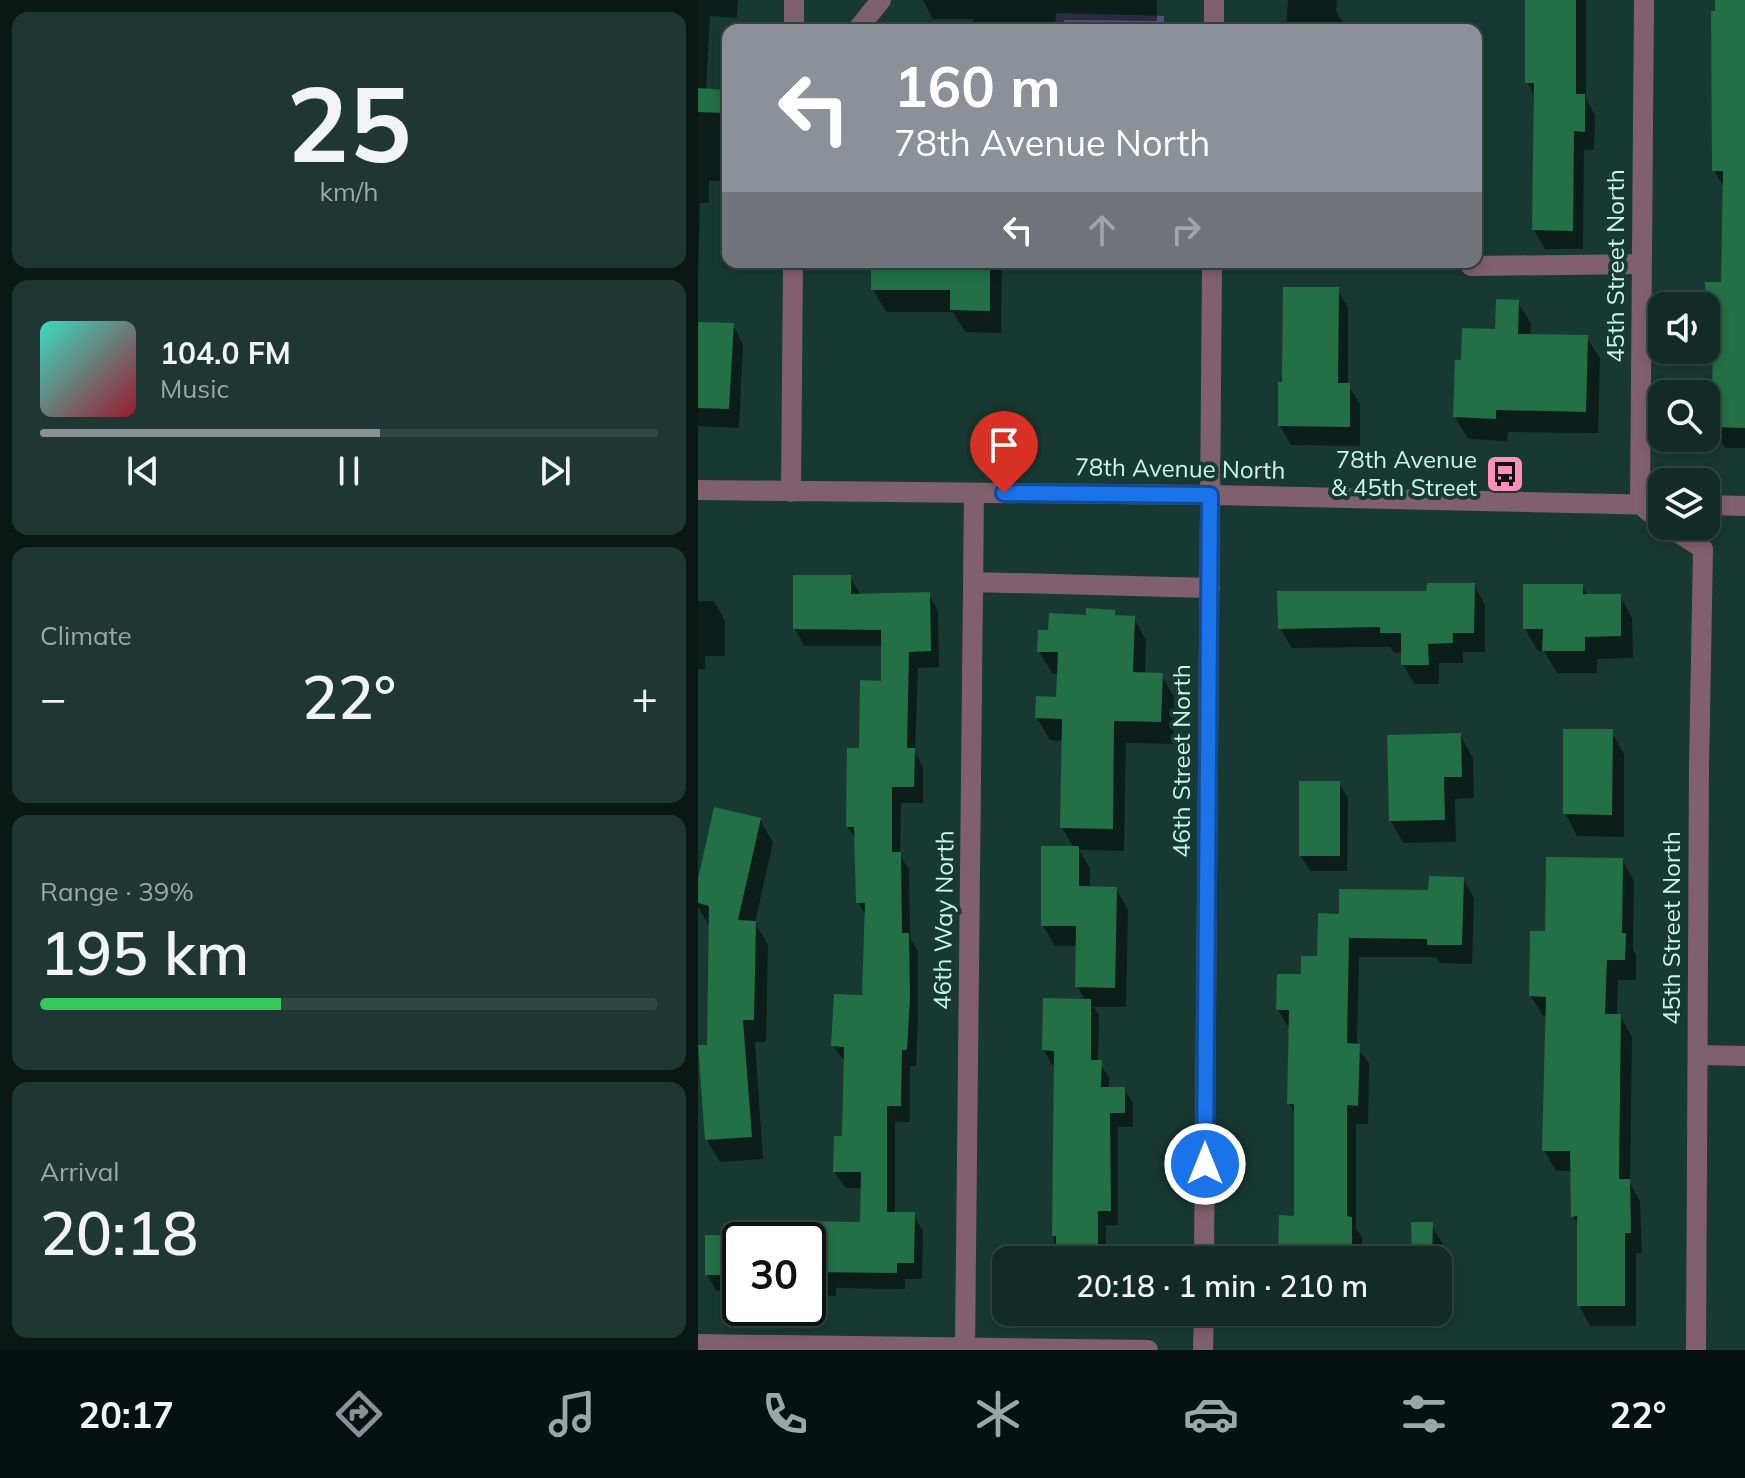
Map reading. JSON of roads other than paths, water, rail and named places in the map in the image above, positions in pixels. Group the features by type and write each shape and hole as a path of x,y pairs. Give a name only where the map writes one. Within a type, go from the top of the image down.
{"street":[{"path":"794,0 794,24"},
{"path":"862,24 881,0"},
{"path":"1214,0 1214,24"},
{"name":"45th Street North","path":"1640,504 1644,0"},
{"path":"1482,266 1642,264"},
{"path":"791,492 793,268"},
{"name":"46th Street North","path":"1204,1246 1212,268"},
{"name":"78th Avenue North","path":"698,490 1210,495 1648,504"},
{"name":"46th Way North","path":"965,1348 974,493"},
{"path":"1640,504 1648,510"},
{"path":"1720,505 1745,506"},
{"name":"45th Street North","path":"1689,540 1703,549 1696,1350"},
{"path":"973,582 1210,588"},
{"path":"1698,1055 1745,1056"},
{"path":"1203,1350 1204,1326"},
{"path":"698,1344 1148,1350"}],"place":[{"name":"78th Avenue & 45th Street","path":"1505,474"}]}
